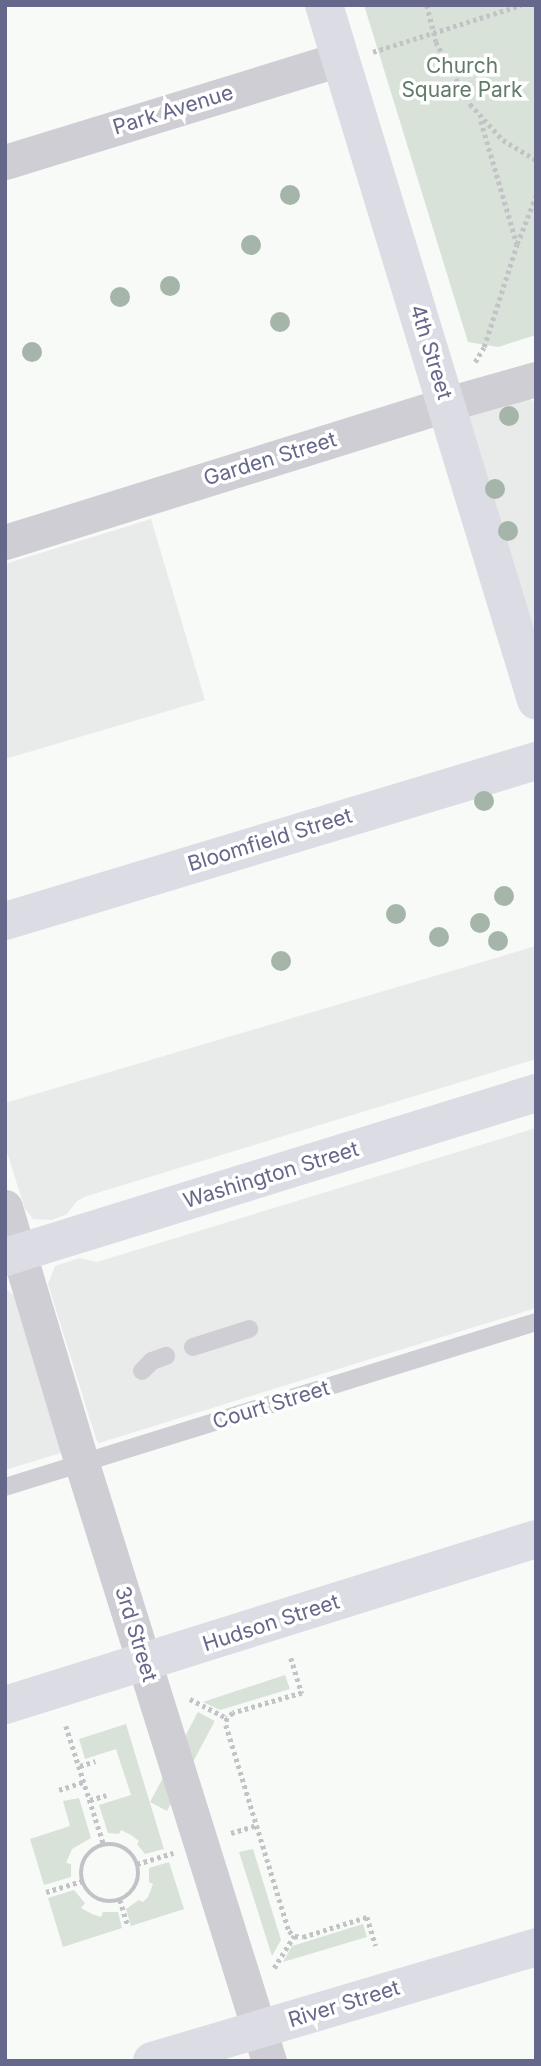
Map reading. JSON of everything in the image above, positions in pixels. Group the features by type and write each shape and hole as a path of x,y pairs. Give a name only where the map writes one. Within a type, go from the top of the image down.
{"street":[{"name":"4th Street","path":"324,5 351,57 447,404 536,700"},
{"name":"Park Avenue","path":"5,162 351,57"},
{"name":"Garden Street","path":"5,542 447,404 536,379"},
{"name":"Bloomfield Street","path":"5,921 536,761"},
{"name":"Washington Street","path":"12,1255 536,1093"},
{"name":"3rd Street","path":"5,1207 12,1255 82,1464 264,2045"},
{"name":"Hudson Street","path":"5,1705 536,1539"},
{"name":"River Street","path":"152,2061 264,2045 536,1947"}],"lane":[{"name":"Court Street","path":"5,1487 536,1322"},
{"path":"193,1347 249,1329"},
{"path":"142,1371 152,1361 166,1356"}],"path":[{"path":"427,5 433,33 453,76 480,117 503,140 536,160"},
{"path":"351,57 521,5"},
{"path":"480,117 517,244"},
{"path":"470,370 484,347 517,244 536,196"},
{"path":"291,1658 302,1693 237,1711 227,1718 226,1725 289,1931 294,1936 303,1937 367,1917 376,1946"},
{"path":"187,1698 227,1718"},
{"path":"66,1726 104,1844"},
{"path":"79,1767 95,1761"},
{"path":"60,1790 84,1782"},
{"path":"90,1800 106,1795"},
{"path":"225,1835 257,1825"},
{"path":"104,1844 123,1847 137,1864 138,1880 134,1889 120,1900 101,1901 86,1890 82,1881 83,1862 88,1854 104,1844"},
{"path":"137,1864 168,1854"},
{"path":"46,1892 82,1881"},
{"path":"120,1900 128,1927"},
{"path":"271,1974 294,1936"}],"shaded area":[{"path":"524,397 536,402 536,650 463,418"},
{"path":"151,519 205,700 5,759 5,564"},
{"path":"536,946 536,1059 87,1196 77,1201 67,1214 52,1220 33,1219 25,1209 5,1146 5,1103"},
{"path":"536,1128 536,1308 99,1443 96,1439 48,1284 55,1266 79,1258 97,1262"},
{"path":"5,1288 14,1296 64,1452 5,1470"}],"green space":[{"name":"Church Square Park","path":"364,5 536,5 536,335 498,347 468,342"},
{"path":"285,1675 290,1689 220,1710 203,1702"},
{"path":"198,1712 215,1721 167,1811 150,1802"},
{"path":"126,1724 164,1849 145,1854 137,1844 139,1841 131,1835 121,1830 119,1834 108,1833 99,1805 131,1795 116,1749 85,1759 79,1739"},
{"path":"79,1798 91,1838 72,1849 66,1863 71,1864 71,1877 44,1885 30,1839 70,1826 63,1801"},
{"path":"253,1849 281,1940 272,1956 239,1852"},
{"path":"169,1862 184,1909 131,1926 126,1909 148,1897 153,1884 149,1882 149,1868"},
{"path":"74,1890 85,1903 81,1908 92,1914 101,1917 103,1912 118,1912 122,1928 63,1947 48,1898"},
{"path":"363,1924 367,1937 283,1962 292,1946"}]}
